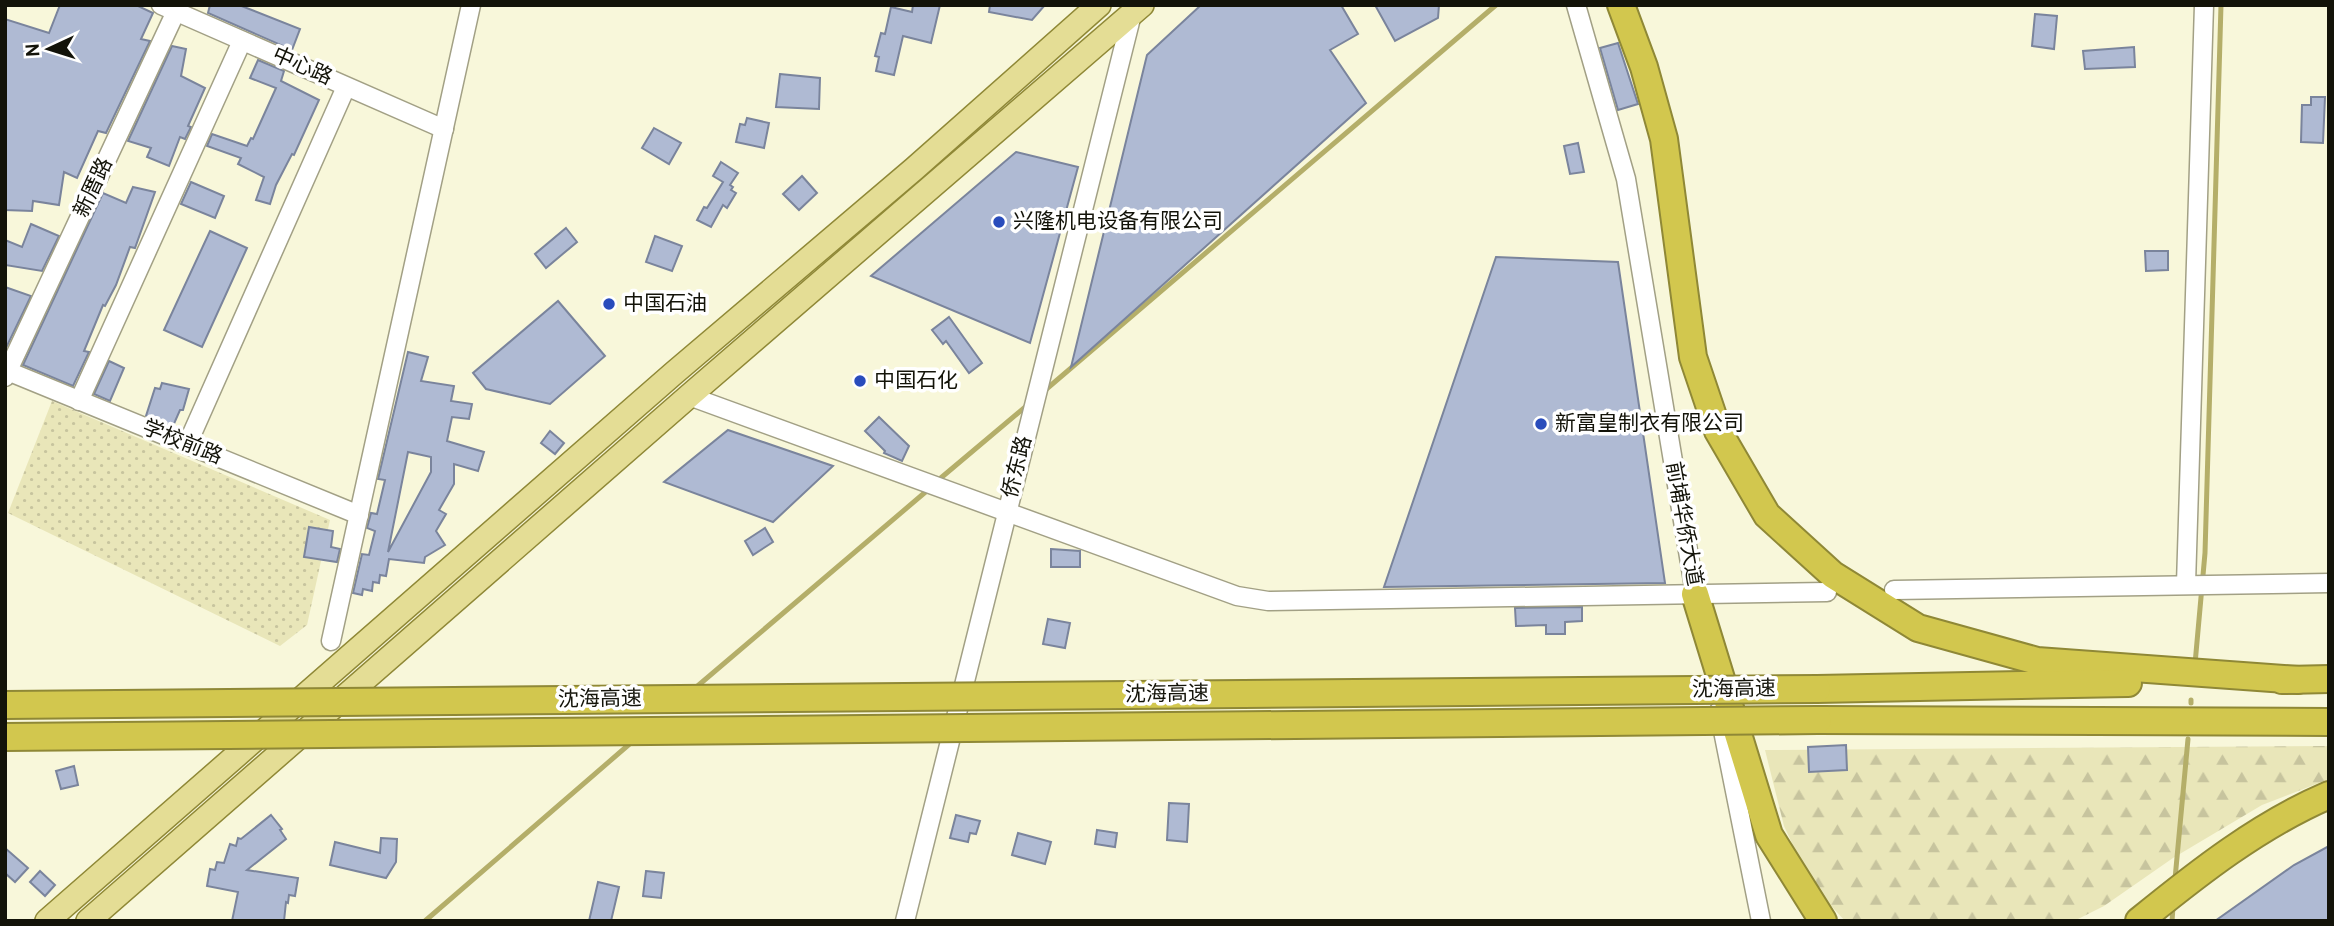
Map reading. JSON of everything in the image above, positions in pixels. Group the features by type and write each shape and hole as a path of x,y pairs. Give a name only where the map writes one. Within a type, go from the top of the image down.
{"highway":[{"path":"1621,5 1644,67 1664,139 1693,357 1718,431 1767,515 1833,575 1918,628 2037,661 2298,680"},
{"path":"1695,594 1769,835 1823,921"},
{"name":"沈海高速","path":"5,705 1817,689 2329,679"},
{"name":"沈海高速","path":"5,737 1818,720 2329,722"},
{"path":"2139,921 2210,864 2306,804 2329,795"}],"main road":[{"path":"47,921 653,392 914,169 1099,5"},
{"path":"88,921 689,396 1137,10"}],"street":[{"path":"331,642 471,5"},
{"name":"前埔华侨大道","path":"1576,5 1626,179 1695,594 1760,921"},
{"path":"2197,584 2204,5"},
{"name":"中心路","path":"172,7 242,41 444,129"},
{"name":"新厝路","path":"6,373 172,7"},
{"name":"侨东路","path":"905,921 1036,397 1137,10"},
{"path":"79,401 242,41"},
{"path":"187,445 346,87"},
{"name":"学校前路","path":"6,373 359,515"},
{"path":"689,396 1237,596 1268,601 1827,592"},
{"path":"1894,590 2329,583"}],"green space":[{"path":"52,401 330,520 307,625 280,646 8,513"},
{"path":"2329,746 2329,779 2262,805 2173,858 2104,906 2074,921 1845,921 1811,884 1784,826 1765,750"}],"building":[{"path":"60,5 136,5 153,13 141,39 150,41 106,133 98,131 77,178 64,172 59,205 33,201 32,211 5,210 5,19 49,33"},
{"path":"210,5 239,5 300,29 292,50 208,13"},
{"path":"913,5 940,5 931,43 903,36 894,75 876,71 879,57 875,56 881,33 885,34 891,7 912,12"},
{"path":"990,5 1045,5 1032,20 989,12"},
{"path":"1201,5 1341,5 1358,34 1330,50 1366,103 1071,367 1147,55"},
{"path":"1375,5 1439,5 1438,18 1395,41"},
{"path":"2035,14 2057,16 2054,49 2032,46"},
{"path":"1618,43 1638,104 1618,110 1600,48"},
{"path":"172,46 186,49 181,76 205,88 188,126 191,127 185,139 180,137 169,166 147,157 151,148 128,141"},
{"path":"2134,47 2135,67 2085,69 2083,51"},
{"path":"258,60 284,71 281,81 319,100 294,155 292,154 276,185 270,204 256,200 264,177 238,164 241,158 207,146 212,134 247,146 251,138 253,139 276,88 250,78"},
{"path":"780,74 820,78 819,109 776,107"},
{"path":"2311,97 2325,97 2323,143 2301,142 2302,105 2311,105"},
{"path":"747,118 769,123 764,148 736,142 740,124 745,125"},
{"path":"654,128 681,143 669,164 642,148"},
{"path":"1578,143 1584,172 1570,174 1564,146"},
{"name":"兴隆机电设备有限公司","path":"1016,152 1078,167 1030,343 871,276"},
{"path":"721,162 738,173 730,185 733,187 731,190 736,193 727,208 723,205 711,227 697,220 723,182 713,176"},
{"path":"802,176 817,193 799,210 783,194"},
{"path":"191,182 224,196 215,218 181,204"},
{"path":"133,187 155,192 135,248 130,247 116,285 105,306 103,305 84,351 89,352 73,386 23,365 103,193 126,203"},
{"path":"31,224 59,236 42,271 5,265 5,240 22,247"},
{"path":"566,228 577,242 546,268 535,254"},
{"path":"210,231 247,248 202,347 164,330"},
{"path":"655,236 682,246 672,271 646,262"},
{"path":"2145,251 2168,251 2168,270 2146,271"},
{"name":"新富皇制衣有限公司","path":"1496,257 1618,262 1665,583 1384,587"},
{"path":"5,287 31,296 5,350"},
{"path":"558,301 605,356 550,404 486,389 473,373"},
{"path":"949,317 982,363 969,373 946,341 943,344 932,330"},
{"path":"408,352 428,357 421,381 454,386 451,401 472,404 469,419 452,417 447,441 484,452 478,471 454,464 454,484 439,510 446,514 436,531 445,545 425,557 424,563 389,559 386,576 380,575 379,583 373,582 372,591 363,589 362,595 353,593 362,554 369,555 375,531 367,528 371,513 377,514 385,480 378,479","holes":["408,452 431,457 431,472 388,552"]},
{"path":"109,361 124,368 110,401 94,394"},
{"path":"162,383 189,389 183,410 180,410 173,426 146,416 155,388 160,389"},
{"path":"879,417 909,446 902,461 884,453 865,431"},
{"path":"728,430 833,466 773,522 664,482"},
{"path":"550,431 564,443 555,454 541,443"},
{"path":"309,527 333,531 331,547 340,549 337,562 304,557"},
{"path":"765,528 773,542 753,555 745,541"},
{"path":"1051,549 1080,551 1080,567 1051,567"},
{"path":"1582,607 1582,621 1565,622 1565,634 1546,634 1546,625 1516,626 1515,608"},
{"path":"1048,619 1070,623 1065,648 1043,644"},
{"path":"1846,745 1847,770 1809,772 1808,747"},
{"path":"74,766 78,785 61,789 56,771"},
{"path":"1169,803 1189,804 1187,842 1167,840"},
{"path":"271,815 286,839 247,870 298,878 295,896 289,895 284,921 232,921 238,892 207,886 210,869 215,870 217,862 224,863 230,844 236,846 238,838 241,839"},
{"path":"956,815 980,821 976,834 970,833 968,842 950,838"},
{"path":"1097,830 1117,833 1115,847 1095,844"},
{"path":"1018,833 1051,842 1045,864 1012,855"},
{"path":"381,838 397,839 396,862 386,878 330,865 335,842 380,853"},
{"path":"2329,846 2329,921 2215,921 2294,865"},
{"path":"5,848 28,868 15,882 5,873"},
{"path":"40,871 55,885 45,896 30,882"},
{"path":"646,871 664,873 661,898 643,896"},
{"path":"598,882 619,887 611,921 589,921"}],"waterway":[{"path":"1043,392 1496,5"},
{"path":"2195,664 2205,553 2221,5"},
{"path":"936,482 1030,403"},
{"path":"694,689 929,489"},
{"path":"2175,879 2188,739"},
{"path":"425,921 633,741"},
{"path":"2172,921 2173,907"}],"place":[{"name":"兴隆机电设备有限公司","path":"999,222"},
{"name":"中国石油","path":"609,304"},
{"name":"中国石化","path":"860,381"},
{"name":"新富皇制衣有限公司","path":"1541,424"}]}
